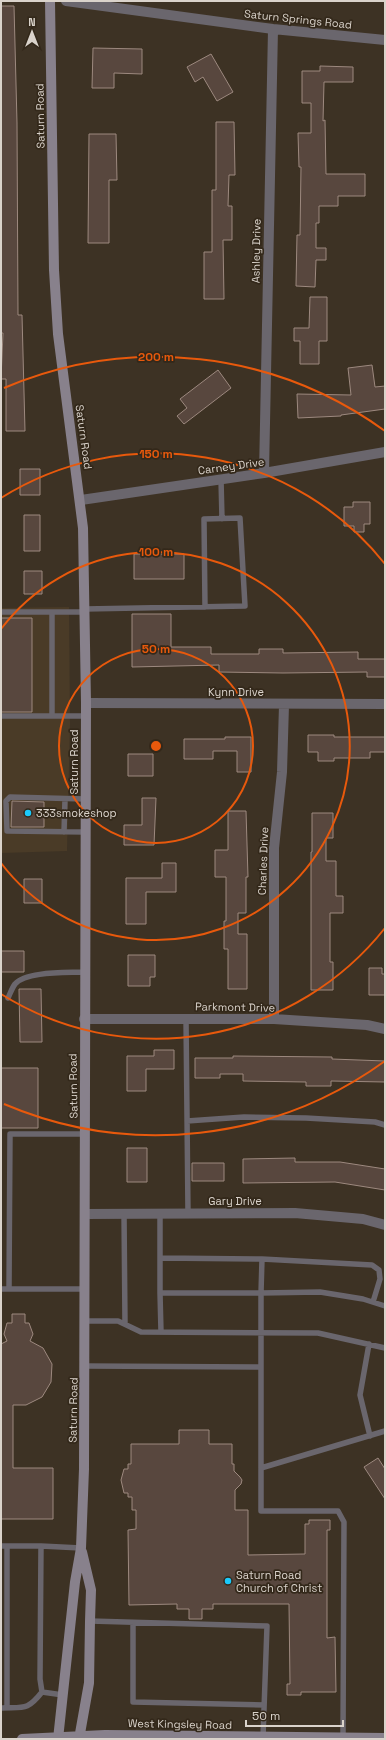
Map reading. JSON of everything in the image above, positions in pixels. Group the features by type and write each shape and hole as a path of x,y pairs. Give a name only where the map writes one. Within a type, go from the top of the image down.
{"street":[{"name":"Saturn Road","path":"50,1 54,270 58,334 81,500 83,528 86,703 84,972 85,1366 81,1548 74,1582 59,1738"},
{"name":"Saturn Springs Road","path":"66,1 273,29 385,40"},
{"name":"Ashley Drive","path":"264,473 273,29"},
{"name":"Carney Drive","path":"81,500 264,473 385,452"},
{"name":"Kynn Drive","path":"86,703 284,705 385,704"},
{"name":"Charles Drive","path":"274,1019 274,848 282,772 284,705"},
{"name":"Parkmont Drive","path":"84,1019 274,1019 367,1025 385,1029"},
{"name":"Gary Drive","path":"85,1214 295,1213 363,1219 385,1225"},
{"name":"Saturn Road","path":"79,1738 89,1683 90,1622 90,1590 81,1548"},
{"name":"West Kingsley Road","path":"22,1739 79,1738 106,1735 263,1738 385,1738"}],"lane":[{"path":"221,479 222,519"},
{"path":"1,612 52,612 245,606 240,518 204,519 205,607"},
{"path":"52,612 52,716"},
{"path":"1,716 86,716"},
{"path":"85,799 10,797 6,801 7,831 85,832"},
{"path":"64,799 64,832"},
{"path":"8,998 15,984 26,978 39,974 84,972"},
{"path":"186,1019 188,1213"},
{"path":"187,1121 244,1118 306,1118 375,1122 385,1125"},
{"path":"9,1289 10,1134 85,1134"},
{"path":"160,1213 161,1332"},
{"path":"124,1214 125,1324"},
{"path":"160,1258 262,1259 372,1265 379,1270 380,1279 373,1302"},
{"path":"262,1259 260,1511 338,1511 344,1522 344,1738"},
{"path":"1,1289 85,1288"},
{"path":"160,1293 261,1294 320,1292 363,1299 385,1306"},
{"path":"85,1321 118,1321 141,1332 318,1332 385,1348"},
{"path":"369,1344 360,1395 370,1436"},
{"path":"85,1366 261,1367"},
{"path":"261,1468 385,1431"},
{"path":"42,1692 29,1705 16,1708 4,1708 4,1546 81,1548"},
{"path":"41,1546 40,1679 42,1692"},
{"path":"90,1622 267,1626 263,1738"},
{"path":"133,1623 134,1702 264,1705"},
{"path":"42,1692 63,1695"}],"shaded area":[{"path":"69,607 70,724 67,851 1,853 1,608"}],"building":[{"path":"1,6 14,6 17,123 18,315 22,315 25,431 6,431 6,379 1,379 3,333 1,333"},
{"path":"93,48 142,49 142,74 114,73 114,88 92,88"},
{"path":"211,54 233,92 217,101 203,77 195,82 187,67"},
{"path":"320,66 353,67 353,82 324,82 323,121 325,120 326,174 365,174 365,196 338,196 338,206 319,206 319,223 316,223 316,248 326,248 326,260 316,260 315,287 296,286 297,235 300,235 301,167 299,167 298,133 311,133 311,103 302,103 302,71 320,71"},
{"path":"216,122 234,122 235,175 229,175 228,206 232,206 232,240 223,240 224,299 204,299 204,252 212,252 212,190 216,190"},
{"path":"89,134 116,134 117,180 109,180 109,243 88,243"},
{"path":"310,297 327,297 327,341 319,341 319,364 300,364 300,341 294,341 294,328 309,328"},
{"path":"372,365 375,387 385,386 385,409 341,416 298,418 297,394 351,395 348,368"},
{"path":"218,370 231,388 184,424 177,416 187,408 180,399"},
{"path":"20,469 40,469 40,495 20,495"},
{"path":"353,502 370,502 370,524 364,524 364,532 354,532 354,526 344,526 344,507 353,507"},
{"path":"24,515 40,515 40,551 24,551"},
{"path":"134,554 184,554 184,579 134,579"},
{"path":"24,571 42,571 42,594 24,594"},
{"path":"132,614 171,614 171,647 211,647 211,654 259,654 259,649 283,649 283,653 358,652 358,659 385,659 385,677 367,677 367,672 219,672 219,665 132,667"},
{"path":"1,618 32,618 32,712 1,712"},
{"path":"308,735 334,735 334,737 385,737 385,752 370,752 370,758 334,758 334,761 318,761 318,752 308,752"},
{"path":"225,737 251,737 251,772 237,772 237,751 213,751 213,759 184,759 184,739 225,739"},
{"path":"128,754 153,754 153,776 128,776"},
{"path":"142,798 156,798 154,845 124,845 124,825 142,825"},
{"name":"333smokeshop","path":"12,801 44,802 44,827 11,827"},
{"path":"228,811 246,811 248,877 246,877 246,913 238,913 238,934 247,934 247,989 228,989 228,949 224,949 224,921 226,921 226,877 215,877 215,850 228,850"},
{"path":"312,813 333,813 333,838 326,838 326,861 336,861 336,896 343,896 343,913 330,913 330,962 333,962 333,990 311,990"},
{"path":"162,863 176,863 176,892 146,892 146,924 126,924 126,878 162,878"},
{"path":"24,879 42,879 42,903 24,903"},
{"path":"1,951 24,951 24,972 1,972"},
{"path":"128,955 155,955 155,977 150,977 150,986 128,986"},
{"path":"369,968 382,968 382,974 385,974 385,995 369,995"},
{"path":"19,989 41,989 42,1042 20,1042"},
{"path":"154,1050 174,1050 174,1069 146,1069 146,1091 127,1091 127,1056 154,1056"},
{"path":"233,1056 332,1057 332,1059 385,1061 385,1082 331,1081 331,1086 306,1086 306,1082 243,1081 243,1074 220,1074 220,1078 195,1078 195,1058 233,1058"},
{"path":"1,1068 38,1068 38,1128 1,1128"},
{"path":"127,1148 147,1148 147,1182 127,1182"},
{"path":"295,1158 295,1162 340,1162 385,1169 385,1190 335,1182 243,1183 243,1159"},
{"path":"192,1163 224,1163 224,1181 192,1181"},
{"path":"12,1314 25,1314 25,1323 29,1323 33,1334 30,1341 43,1348 52,1364 51,1382 42,1397 26,1405 13,1405 13,1468 53,1468 53,1519 1,1519 1,1344 7,1341 4,1334 7,1323 12,1323"},
{"name":"Saturn Road Church of Christ","path":"179,1430 209,1430 209,1444 232,1444 232,1464 234,1464 234,1471 242,1480 241,1484 235,1490 235,1510 248,1510 248,1555 305,1554 305,1524 309,1524 309,1520 330,1520 330,1530 327,1530 327,1638 335,1637 336,1692 301,1692 301,1695 287,1695 287,1684 290,1684 289,1604 213,1604 213,1609 202,1609 202,1619 189,1619 189,1609 177,1609 177,1604 129,1605 128,1530 136,1529 136,1510 132,1510 132,1497 128,1497 128,1493 124,1493 121,1480 124,1469 128,1469 128,1464 131,1464 131,1444 179,1444"},
{"path":"378,1458 385,1469 385,1499 364,1467"}],"place":[{"name":"333smokeshop","path":"28,813"},
{"name":"Saturn Road Church of Christ","path":"228,1581"}]}
